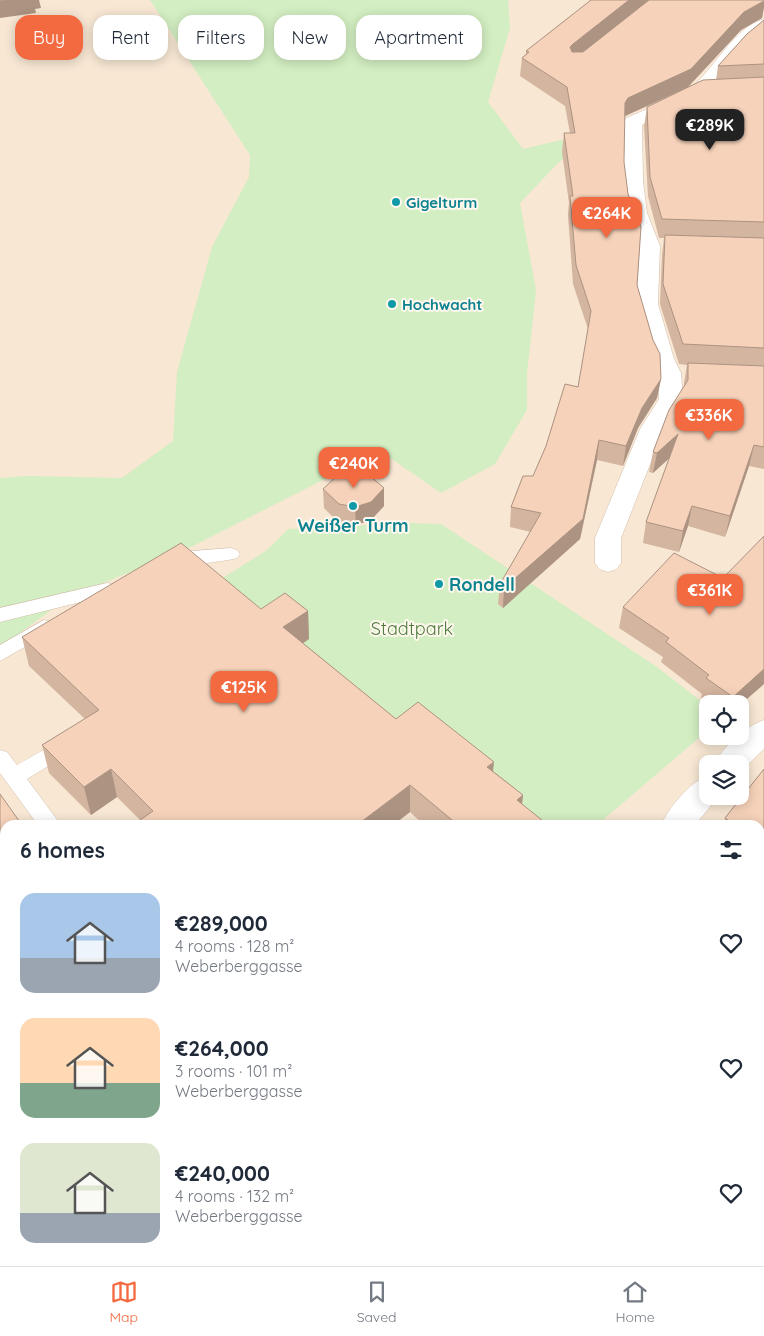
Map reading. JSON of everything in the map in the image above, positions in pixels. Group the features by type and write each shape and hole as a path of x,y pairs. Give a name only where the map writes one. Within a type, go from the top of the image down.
{"street":[{"path":"696,92 736,47 764,24"},
{"path":"608,563 608,538 652,429 671,399 680,374 663,359 647,304 660,246 637,213 633,181 632,122 696,92 725,90"},
{"path":"739,755 764,731"},
{"path":"680,820 699,798"}],"lane":[{"path":"153,569 180,558 231,554"},
{"path":"0,654 107,589 125,581"},
{"path":"0,615 107,589"},
{"path":"14,777 82,735"},
{"path":"0,758 46,820"}],"shaded area":[{"path":"0,0 764,0 764,820 0,820"}],"green space":[{"path":"150,0 508,0 510,28 488,102 523,149 604,130 620,139 560,161 520,203 536,290 527,374 527,410 495,464 441,493 380,451 193,546 67,598 0,648 0,478 27,476 122,478 173,441 177,372 212,247 249,177 250,155 189,60 264,60 264,15 178,15 178,43 168,28 168,15 160,15"},
{"name":"Stadtpark","path":"409,523 441,524 657,667 699,700 699,738 603,820 509,820 395,746 205,589 267,550 288,529"}],"building":[{"path":"591,0 629,0 573,44 570,47 572,52 583,52 649,0 764,1 744,12 691,69 628,98 625,103 624,162 628,194 641,227 637,285 653,340 660,354 661,379 642,408 626,446 599,440 583,519 504,588 500,584 541,513 511,507 523,476 533,476 546,446 565,384 578,387 591,311 576,265 570,196 573,196 564,133 575,133 567,87 522,58 529,52 526,51"},
{"path":"764,20 764,64 718,66 747,34"},
{"path":"764,77 764,222 662,219 650,177 647,107 703,80"},
{"path":"665,235 764,238 764,348 683,344 663,284"},
{"path":"688,363 764,366 764,447 754,445 730,516 692,506 683,531 646,522 678,434 657,453 653,452 669,410 688,380"},
{"path":"355,472 370,476 384,488 371,502 355,507 339,504 323,489 338,475"},
{"path":"764,536 764,669 735,695 730,695 706,678 709,675 666,642 669,638 623,607 674,553 723,578"},
{"path":"181,543 261,609 285,593 308,611 283,627 396,719 418,702 494,762 487,767 523,795 517,800 542,820 452,820 410,785 364,820 140,820 153,811 111,769 84,787 42,745 99,710 22,637"},
{"path":"764,769 764,820 728,820 725,818 735,805 749,805 749,788"},
{"path":"0,794 18,820 0,820"}],"place":[{"name":"Gigelturm","path":"396,202"},
{"name":"Hochwacht","path":"392,304"},
{"name":"Weißer Turm","path":"353,506"},
{"name":"Rondell","path":"439,584"}]}
